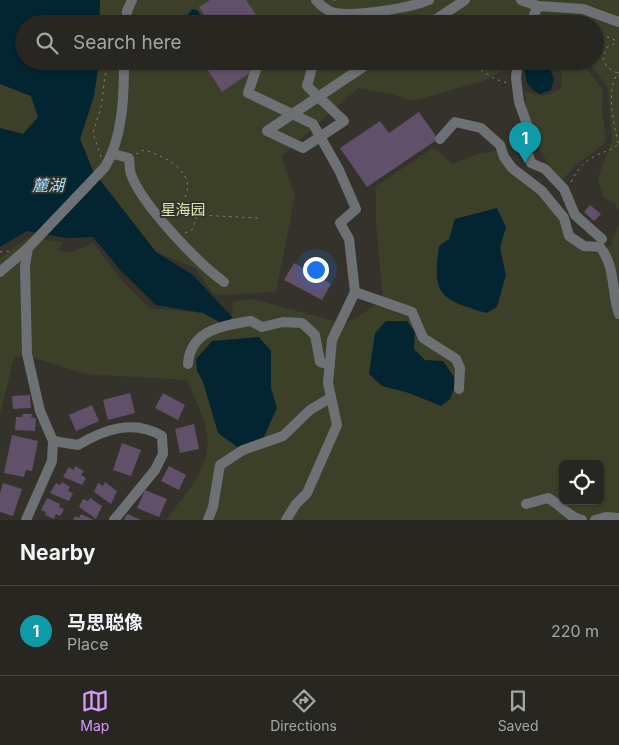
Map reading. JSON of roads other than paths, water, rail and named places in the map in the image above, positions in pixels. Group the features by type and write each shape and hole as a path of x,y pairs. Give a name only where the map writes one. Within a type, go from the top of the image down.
{"street":[{"path":"127,15 132,0"},
{"path":"316,0 320,6 333,13 350,14 418,4 429,0"},
{"path":"442,15 465,0"},
{"path":"521,0 538,6 583,9 602,14 619,22"},
{"path":"534,15 538,6"},
{"path":"0,272 28,248 105,167 112,154 118,134 123,70"},
{"path":"256,70 248,93 314,124 339,170 356,209 340,223 350,239 355,292 332,340 330,398 337,425 307,493 296,504 286,520"},
{"path":"311,70 307,86 319,96 344,120 303,148 267,131 292,114 319,96 358,70"},
{"path":"517,70 519,102 528,127 527,152 531,163 545,169 564,189 575,215 602,239"},
{"path":"440,139 455,122 481,128 500,145 504,157 512,168 542,191 564,218 569,236 584,246 600,247 606,254 613,273 619,314"},
{"path":"112,154 129,158 131,173 157,214 195,258 224,282"},
{"path":"26,520 52,461 53,442 40,411 27,354 25,266 28,248"},
{"path":"355,292 412,312 423,338 456,359 460,368 459,389"},
{"path":"188,364 189,352 202,336 218,327 251,321 262,327 284,322 302,323 315,335 320,362 330,365"},
{"path":"208,520 213,507 220,465 243,450 283,436 310,410 330,398"},
{"path":"53,442 78,445 97,434 117,428 138,427 151,429 162,436 163,454 155,470 114,520"},
{"path":"526,504 548,498 562,505 571,517 582,520"},
{"path":"596,520 606,517 619,518"}],"water":[{"name":"麓湖","path":"0,0 100,0 99,15 15,15 15,70 98,70 94,96 80,139 93,171 156,252 193,275 232,317 225,325 203,313 156,305 121,271 93,237 67,238 27,231 0,247 0,128 23,134 38,117 31,96 0,84"},
{"path":"193,9 198,11 200,15 187,15"},
{"path":"525,70 550,70 554,79 551,90 540,94 535,91 529,85"},
{"path":"497,208 506,227 500,248 506,275 497,307 486,313 458,304 443,293 437,276 437,263 439,246 449,239 455,219"},
{"path":"386,321 407,321 415,332 414,349 425,360 443,361 457,381 450,399 441,406 409,393 382,386 369,374 375,333"},
{"path":"259,337 271,351 271,388 277,408 263,439 240,449 218,433 203,382 197,371 196,359 212,341"}],"place":[{"name":"马思聪像","path":"525,163"}],"park label":[{"name":"星海园","path":"183,210"}]}
